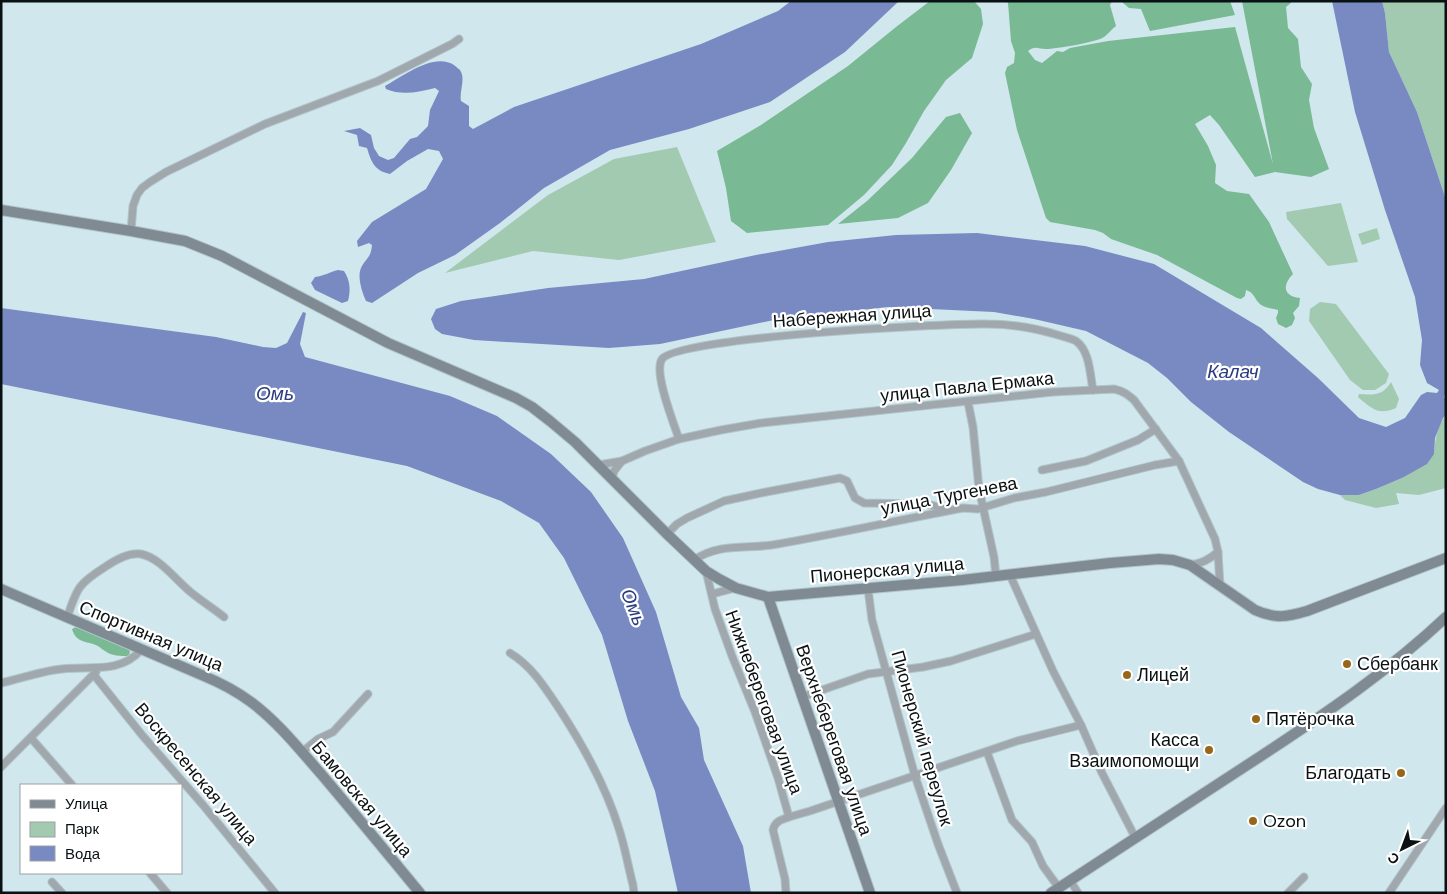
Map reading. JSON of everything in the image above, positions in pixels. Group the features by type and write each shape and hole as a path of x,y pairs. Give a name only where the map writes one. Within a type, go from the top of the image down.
{"street":[{"path":"131,231 133,206 137,195 142,188 166,172 265,124 378,81 459,39"},
{"name":"Пионерская улица","path":"1,210 131,231 185,241 202,247 388,343 516,398 532,407 550,421 598,465 706,571 736,588 768,597 868,589 1149,560 1173,560 1190,565 1266,616 1278,617 1291,616 1316,608 1446,558"},
{"name":"Набережная улица","path":"679,439 666,402 660,376 660,366 663,358 674,352 746,339 948,324 1020,326 1074,339 1079,343 1089,366 1093,390"},
{"name":"улица Павла Ермака","path":"598,465 622,461 679,439 761,423 1053,392 1114,389 1127,394 1179,461 1215,540 1218,552 1220,586"},
{"path":"968,402 973,427 979,488 994,557 996,576"},
{"path":"1042,470 1086,461 1138,440 1156,429"},
{"path":"612,479 614,471 622,461"},
{"name":"улица Тургенева","path":"694,560 702,554 716,550 771,545 963,508 978,509 1014,498 1179,461"},
{"path":"667,534 677,524 687,518 724,501 840,478 847,481 856,498 864,503 926,504 952,510"},
{"path":"1190,565 1204,562 1218,552"},
{"path":"68,618 79,588 87,578 117,560 135,554 142,554 154,560 191,593 224,617"},
{"name":"Нижнебереговая улица","path":"706,571 715,609 758,719 789,817 778,821 773,830 785,879 786,893"},
{"path":"1010,575 1102,773 1135,837"},
{"path":"712,594 736,588"},
{"name":"Спортивная улица","path":"1,589 227,686 254,704 278,727"},
{"name":"Пионерский переулок","path":"868,589 872,620 915,776 957,893"},
{"name":"Верхнебереговая улица","path":"768,597 770,608 870,893"},
{"path":"987,752 1012,820 1032,842 1055,890 1324,714 1406,652 1446,617"},
{"path":"802,697 868,674 951,661 1036,634"},
{"path":"1,683 54,670 121,665 131,660 141,650"},
{"path":"510,653 529,668 540,681 582,745 596,771 619,829 634,893"},
{"path":"1,767 100,668"},
{"name":"Воскресенская улица","path":"94,675 275,893"},
{"path":"302,752 318,739 333,732 368,694"},
{"path":"789,817 1017,741 1081,725"},
{"name":"Бамовская улица","path":"278,727 352,810 420,893"},
{"path":"30,738 71,784"},
{"path":"1389,893 1446,808"},
{"path":"151,874 167,893"},
{"path":"1288,893 1304,877"},
{"path":"1070,880 1078,893"},
{"path":"52,882 62,893"}],"green space":[{"path":"930,1 974,1 981,9 983,24 972,58 946,80 924,111 892,165 864,195 828,225 747,233 731,221 726,188 717,151 761,125 848,66"},
{"path":"1006,1 1112,1 1110,5 1116,26 1106,36 1076,45 1051,49 1035,48 1028,51 1035,60 1042,63 1057,51 1063,52 1070,48 1108,41 1235,27 1273,164 1242,1 1293,1 1286,7 1288,28 1298,39 1301,67 1312,84 1309,100 1314,128 1329,169 1311,177 1275,172 1255,177 1210,115 1195,124 1208,146 1216,165 1215,183 1227,191 1249,194 1269,222 1293,274 1287,282 1287,292 1294,297 1300,298 1299,306 1293,313 1295,318 1292,325 1286,328 1278,324 1276,318 1278,310 1262,306 1252,293 1246,290 1245,296 1241,299 1237,298 1157,255 1111,239 1095,230 1050,222 1046,218 1017,130 1005,73 1007,67 1014,63 1015,53 1011,41 1008,3"},
{"path":"1118,1 1230,1 1235,15 1150,31 1141,9 1129,8"},
{"path":"1382,1 1446,1 1446,200 1417,112 1389,52"},
{"path":"960,113 972,133 951,170 928,203 898,218 838,224 867,201 912,158 946,117"},
{"path":"677,147 716,242 619,260 533,251 445,273 548,195 614,159"},
{"path":"1341,203 1358,262 1328,266 1287,219 1286,212"},
{"path":"1377,228 1380,239 1362,245 1358,234"},
{"path":"1320,302 1336,304 1389,374 1386,383 1375,390 1363,390 1350,380 1309,321 1310,309"},
{"path":"1391,382 1399,399 1396,408 1384,411 1375,410 1358,397 1359,394 1377,394 1385,390"},
{"path":"1446,415 1446,488 1419,495 1396,493 1399,504 1376,508 1345,500 1340,495 1359,495 1402,478 1434,454 1437,433"},
{"path":"76,627 127,649 130,651 129,656 110,654 98,646 80,640 72,629"}],"water":[{"path":"791,1 899,1 845,52 770,102 689,129 610,150 544,188 455,255 418,273 372,303 366,301 360,272 372,245 369,243 358,247 357,241 372,222 426,189 443,159 439,151 428,149 407,161 390,174 385,173 374,165 367,148 359,146 357,135 344,131 360,128 371,135 374,148 379,156 388,160 394,158 410,139 417,137 428,126 430,110 439,91 435,88 404,93 386,89 385,86 428,63 437,61 454,65 462,74 461,101 469,106 469,126 473,129 514,107 701,44 778,11"},
{"name":"Калач","path":"1332,1 1382,1 1389,52 1417,112 1446,200 1446,393 1444,397 1446,399 1446,415 1435,438 1434,454 1427,464 1402,478 1359,495 1340,495 1318,489 1303,482 1229,432 1191,402 1167,378 1148,363 1086,331 1034,319 994,312 888,307 774,320 660,344 609,348 474,340 442,334 435,329 431,319 436,309 461,301 548,288 644,279 828,242 896,235 977,233 1085,246 1154,264 1261,328 1318,378 1359,418 1386,427 1405,418 1421,395 1427,392 1437,393 1439,390 1427,383 1420,365 1422,340 1415,297 1385,210 1355,112"},
{"path":"338,270 344,271 349,285 348,301 342,303 315,290 311,283 315,277"},
{"name":"Омь","path":"1,308 216,337 276,348 287,343 303,312 306,313 300,344 305,357 450,396 497,416 551,454 591,492 623,538 656,612 681,697 699,728 704,760 743,846 751,893 678,893 655,791 628,721 602,635 564,558 539,523 501,501 407,466 1,384"}],"place":[{"name":"Сбербанк","path":"1347,664"},
{"name":"Лицей","path":"1127,675"},
{"name":"Пятёрочка","path":"1256,719"},
{"name":"Касса Взаимопомощи","path":"1209,750"},
{"name":"Благодать","path":"1401,773"},
{"name":"Ozon","path":"1253,821"}]}
